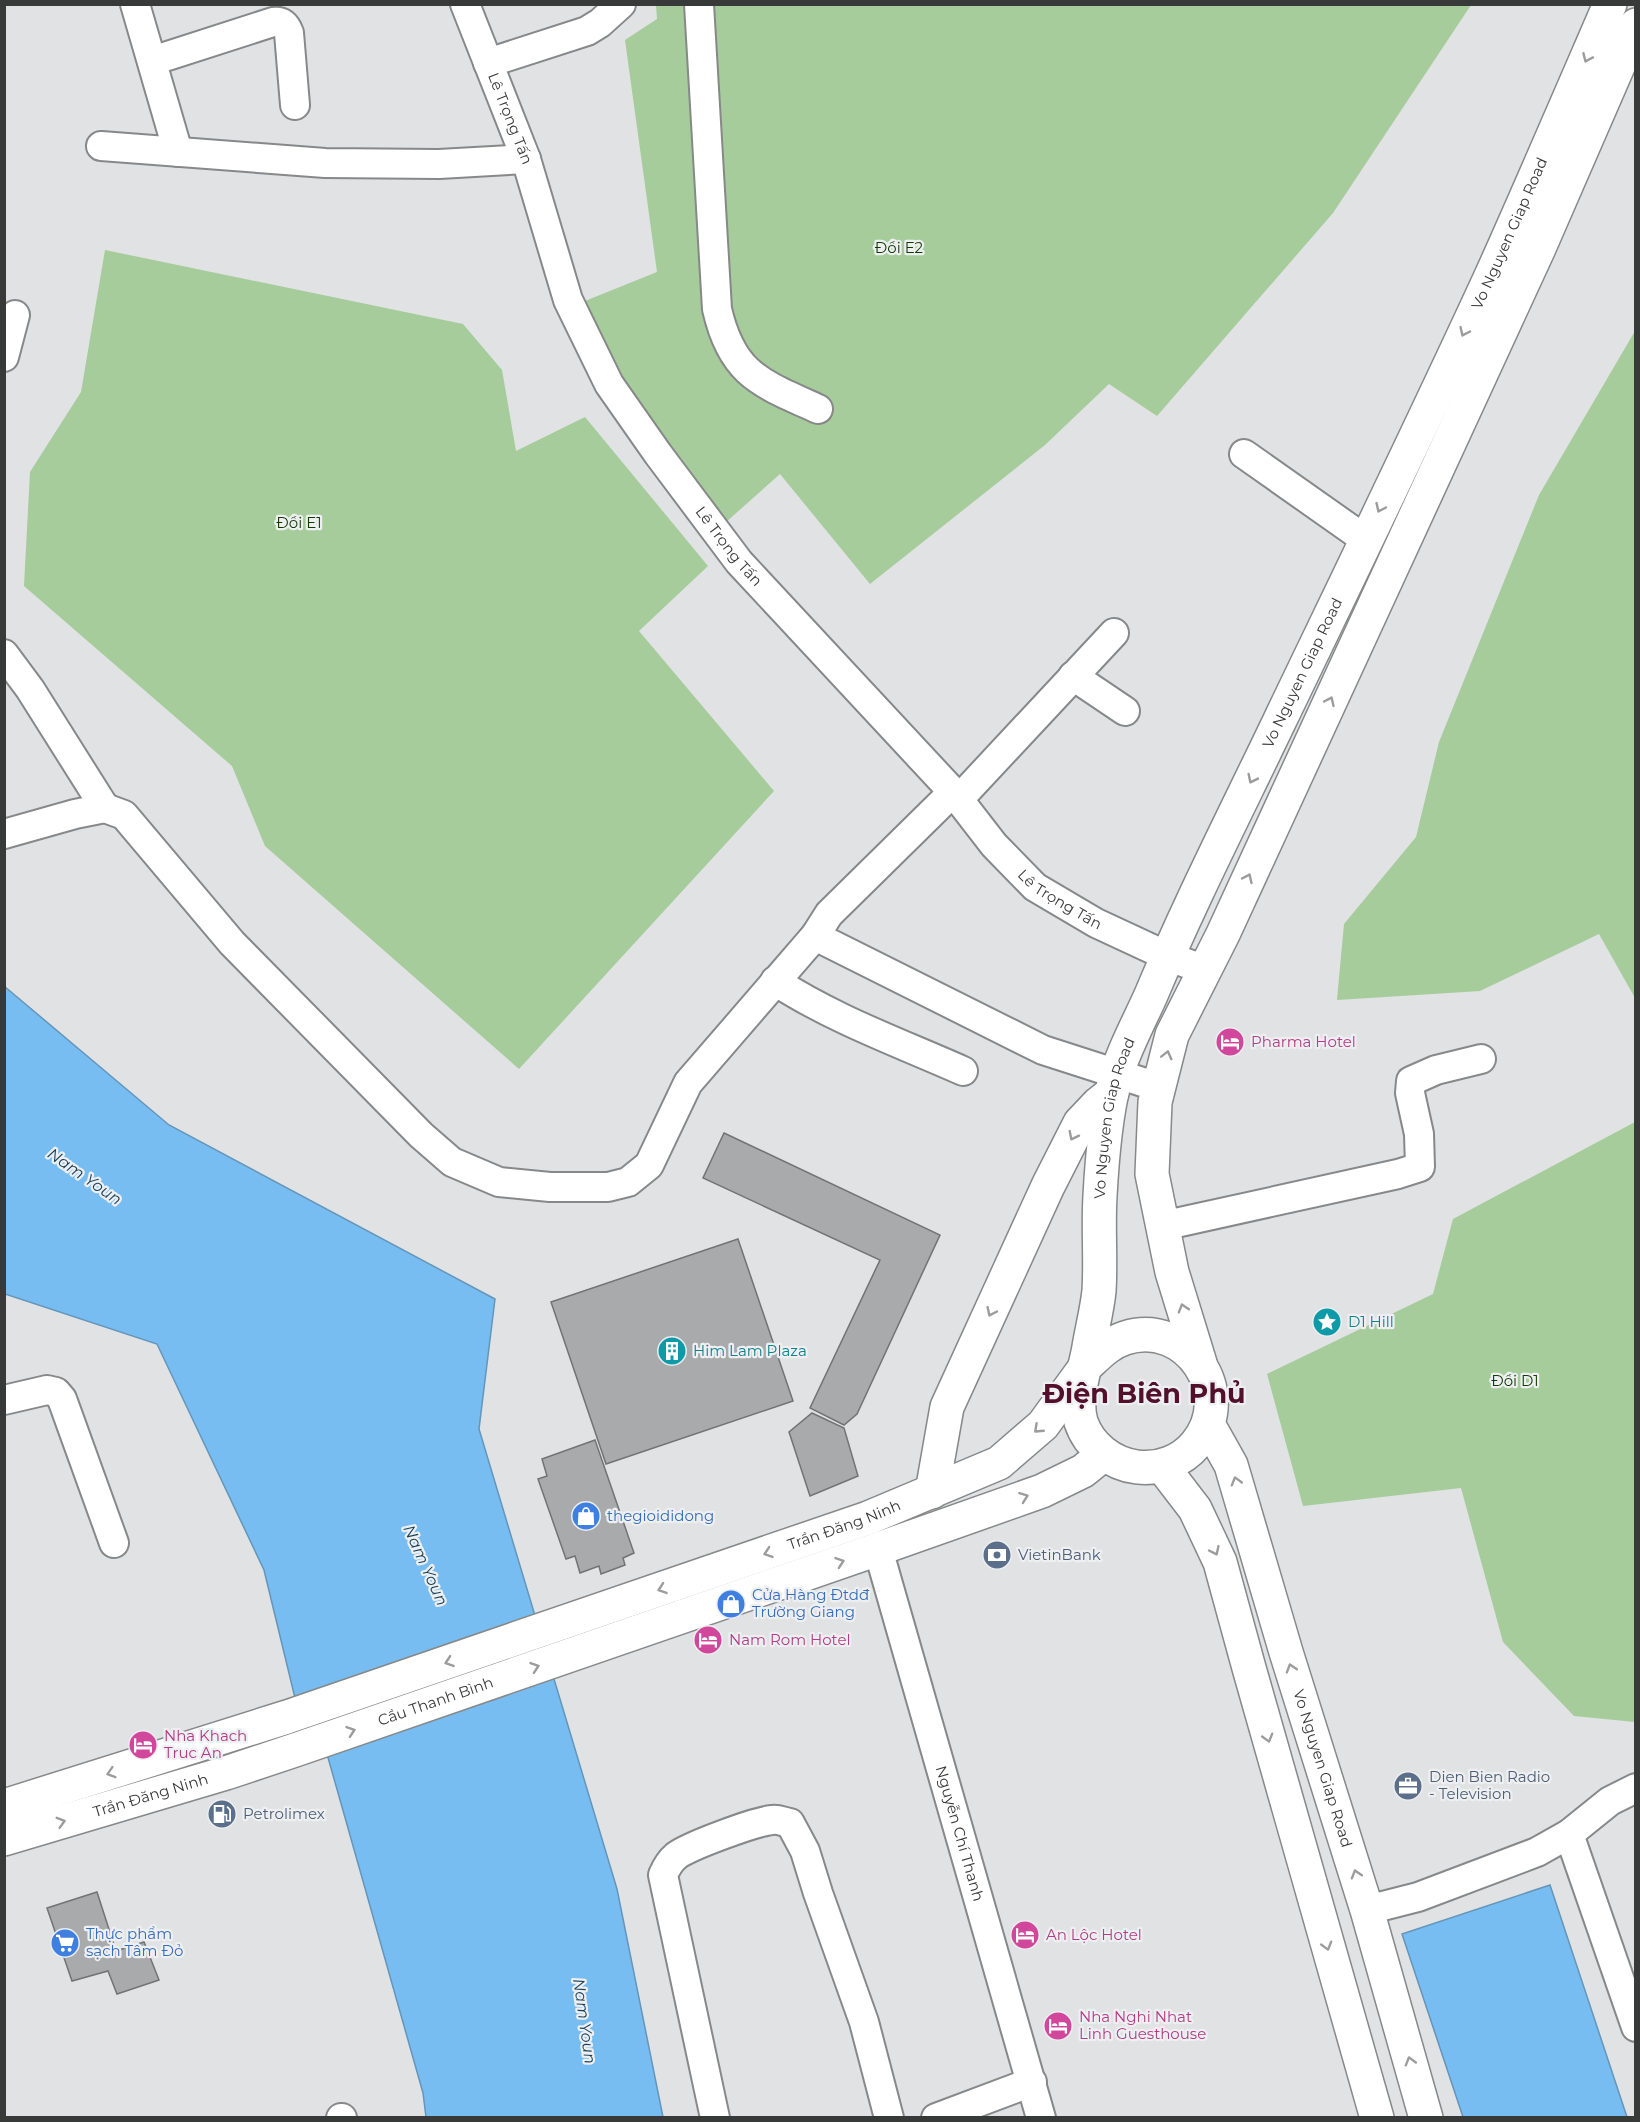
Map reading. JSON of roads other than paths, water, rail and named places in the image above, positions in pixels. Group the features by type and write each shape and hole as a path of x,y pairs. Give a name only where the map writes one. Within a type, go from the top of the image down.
{"main road":[{"name":"Vo Nguyen Giap Road","path":"1086,1366 1098,1292 1100,1195 1114,1084 1167,956 1491,276 1610,4"},
{"path":"1200,1364 1185,1348 1166,1338 1145,1335 1124,1338 1105,1349 1086,1366 1078,1402 1081,1422 1090,1440 1104,1454 1122,1464 1141,1468 1162,1466 1182,1457 1198,1443 1208,1424 1212,1404 1209,1383 1200,1364 1172,1272 1152,1174 1155,1102 1172,1035 1205,970 1521,288 1635,29"},
{"path":"1491,276 1521,288"},
{"path":"933,1492 947,1407 1048,1186 1080,1123 1114,1084"},
{"name":"Trần Đăng Ninh","path":"4,1806 287,1718 868,1518 933,1492 999,1463 1043,1425 1086,1366"},
{"name":"Vo Nguyen Giap Road","path":"1208,1424 1231,1465 1286,1652 1367,1910 1426,2118"},
{"path":"868,1518 878,1549 1042,1491 1083,1471 1104,1454"},
{"path":"1162,1466 1195,1509 1220,1562 1377,2118"},
{"name":"Cầu Thanh Bình","path":"296,1750 878,1549"},
{"name":"Trần Đăng Ninh","path":"5,1835 226,1773 296,1750"}],"street":[{"path":"135,4 178,152"},
{"name":"Lê Trọng Tấn","path":"465,4 526,159 568,300 609,384 739,562 956,795 994,845 1035,887 1096,923 1167,956 1205,970"},
{"path":"488,63 586,31 600,23 621,4"},
{"path":"699,4 717,309 721,328 727,344 750,374 764,385 818,409"},
{"path":"152,61 273,22 282,22 289,33 295,105"},
{"path":"101,146 325,163 438,164 526,159"},
{"path":"4,357 15,315"},
{"path":"1244,454 1366,540"},
{"path":"4,834 105,808 124,815 232,943 421,1135 452,1162 498,1182 550,1187 608,1187 628,1182 649,1165 688,1083 815,936 829,914 956,795 1114,633"},
{"path":"4,654 30,688 105,808"},
{"path":"1073,676 1125,711"},
{"path":"815,936 1114,1084 1158,1087"},
{"path":"775,981 831,1013 963,1071"},
{"path":"1162,1226 1398,1174 1420,1167 1419,1134 1410,1093 1411,1081 1436,1070 1481,1059"},
{"path":"4,1400 47,1390 56,1392 62,1399 114,1543"},
{"name":"Nguyễn Chí Thanh","path":"878,1549 1041,2118"},
{"path":"1367,1910 1429,1893 1537,1852 1569,1834 1610,1801 1635,1788"},
{"path":"715,2118 663,1875 676,1856 687,1849 739,1829 775,1820 790,1823 805,1851 864,2022 889,2118"},
{"path":"1569,1834 1635,2027"},
{"path":"936,2118 1032,2082"}],"water":[{"name":"Nam Youn","path":"4,986 169,1125 495,1299 479,1429 617,1889 663,2117 426,2117 423,2093 327,1754 295,1698 264,1570 157,1344 5,1294"},
{"path":"1550,1885 1627,2117 1463,2117 1402,1934"}],"place":[{"name":"Pharma Hotel","path":"1230,1042"},
{"name":"D1 Hill","path":"1327,1322"},
{"name":"Him Lam Plaza","path":"672,1351"},
{"name":"thegioididong","path":"586,1516"},
{"name":"VietinBank","path":"997,1555"},
{"name":"Cửa Hàng Đtdđ Trường Giang","path":"731,1604"},
{"name":"Nam Rom Hotel","path":"708,1640"},
{"name":"Nha Khach Truc An","path":"143,1745"},
{"name":"Dien Bien Radio - Television","path":"1408,1786"},
{"name":"Petrolimex","path":"222,1814"},
{"name":"An Lộc Hotel","path":"1025,1935"},
{"name":"Thực phẩm sạch Tâm Đỏ","path":"65,1943"},
{"name":"Nha Nghi Nhat Linh Guesthouse","path":"1058,2026"}],"district":[{"name":"Điện Biên Phủ","path":"1144,1394"}],"park label":[{"name":"Đồi E2","path":"899,248"},
{"name":"Đồi E1","path":"299,523"},
{"name":"Đồi D1","path":"1515,1381"}]}
